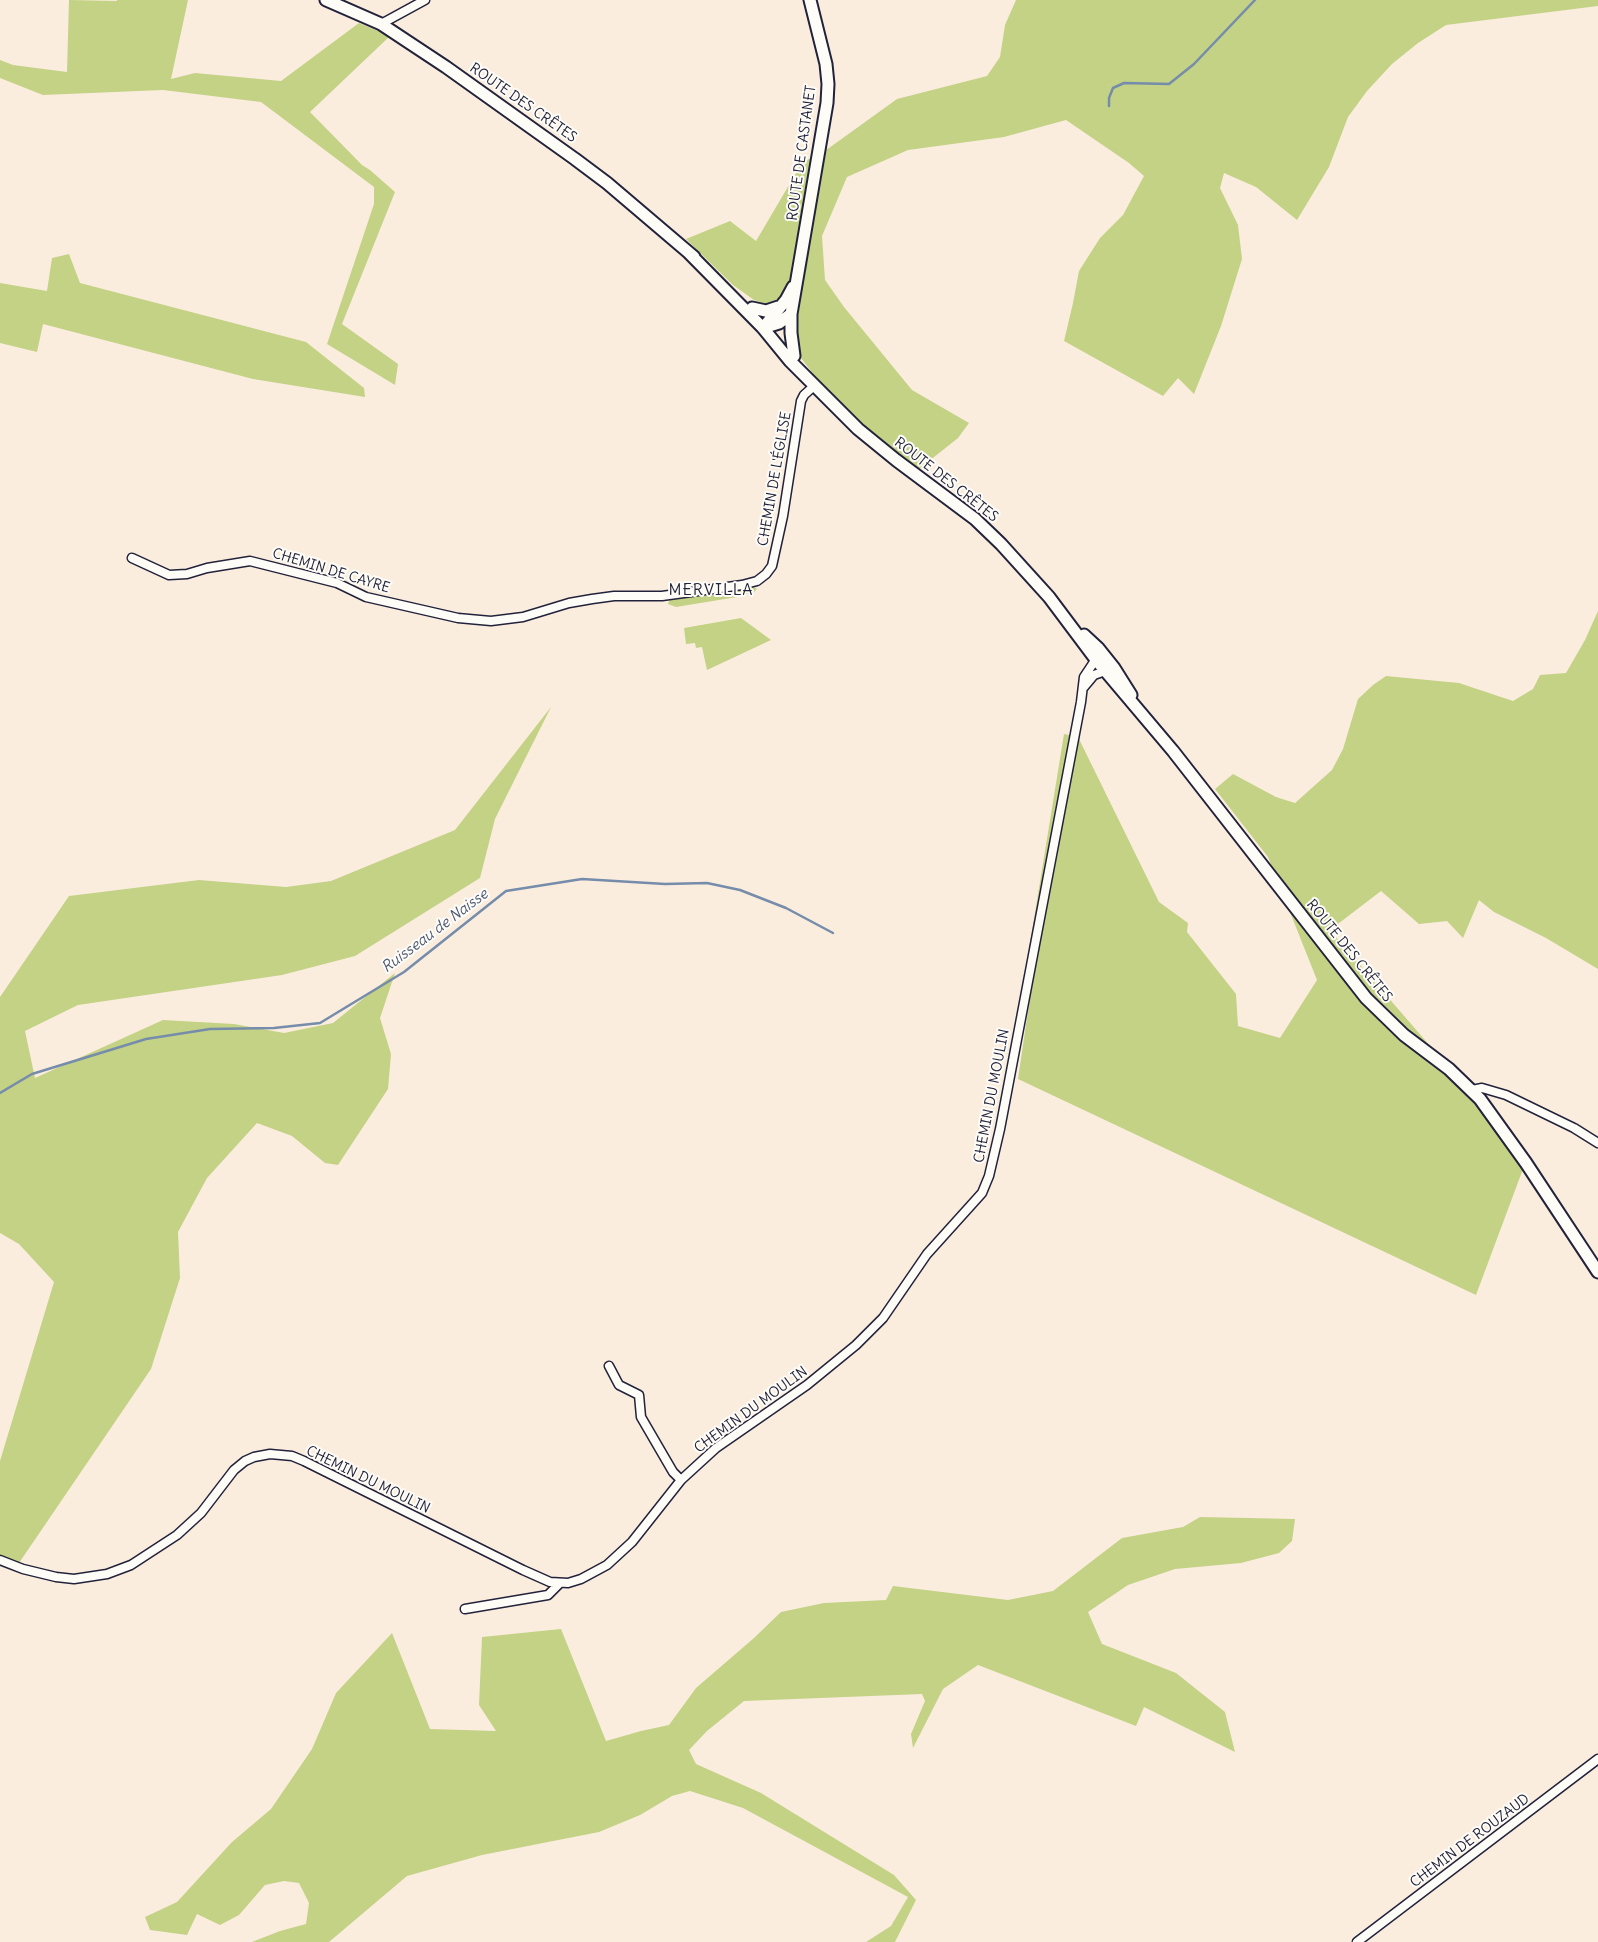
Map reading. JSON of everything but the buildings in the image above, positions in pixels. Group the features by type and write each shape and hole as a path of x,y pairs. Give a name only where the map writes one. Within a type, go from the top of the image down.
{"street":[{"name":"ROUTE DES CRÊTES","path":"326,0 381,24 446,67 576,158 632,203 767,326 790,361 858,429 975,519 1001,544 1103,664 1366,998 1404,1035 1472,1090 1507,1135 1598,1272"},
{"path":"381,24 425,0"},
{"name":"ROUTE DE CASTANET","path":"794,356 791,314 828,103 826,64 810,0"},
{"name":"ROUTE DES CRÊTES","path":"689,253 714,272 752,308 794,356 814,386"},
{"name":"ROUTE DE CASTANET","path":"767,326 797,281"},
{"path":"752,308 766,311 780,306"},
{"path":"767,326 779,323 791,314"},
{"name":"CHEMIN DE L'ÉGLISE","path":"762,578 772,566 783,516 801,401 804,395 814,386"},
{"name":"CHEMIN DE CAYRE","path":"132,558 169,575 187,574 241,561 263,564 337,583 366,597 458,618 491,621 523,617 569,603 592,599 614,596 662,596 695,592 742,585 756,582 762,578"},
{"name":"CHEMIN DU MOULIN","path":"0,1560 23,1569 56,1577 74,1579 107,1574 132,1565 187,1527 234,1470 245,1461 262,1455 280,1454 304,1461 539,1578 560,1583 580,1579 607,1565 632,1542 681,1480 716,1448 786,1401 856,1346 883,1318 927,1254 982,1193 989,1176 1000,1129 1084,687 1084,677 1094,662 1103,664"},
{"path":"1084,687 1103,664"},
{"path":"1472,1090 1482,1088 1506,1095 1574,1128 1598,1143"},
{"path":"609,1366 619,1385 639,1395 641,1417 673,1472 681,1480"},
{"path":"465,1609 548,1595 560,1583"},
{"name":"CHEMIN DE ROUZAUD","path":"1357,1942 1598,1759"}],"green space":[{"path":"69,0 188,0 171,79 195,73 281,81 359,23 390,36 310,112 362,165 395,192 342,324 398,364 395,385 327,344 374,204 374,187 261,102 163,90 43,95 0,78 0,60 13,65 67,72"},
{"path":"1016,0 1598,0 1598,6 1446,25 1418,43 1392,64 1367,91 1348,117 1329,167 1297,220 1256,187 1224,173 1220,188 1238,225 1242,259 1221,326 1194,394 1178,378 1163,396 1064,341 1079,271 1100,238 1123,215 1144,176 1129,163 1066,120 1004,137 908,150 847,177 822,236 825,280 844,307 912,390 969,423 958,438 919,469 891,449 849,413 824,388 798,354 795,326 796,266 789,282 778,299 766,304 754,300 733,285 686,239 730,221 756,241 802,163 829,148 897,99 987,76 1000,57 1005,25"},
{"path":"69,254 80,283 306,342 364,388 365,397 253,379 43,324 37,352 0,343 0,283 47,291 52,258"},
{"path":"754,587 757,589 754,592 737,597 676,607 668,604 672,599 726,593"},
{"path":"1598,611 1598,969 1546,938 1494,912 1479,900 1463,938 1447,921 1419,924 1381,891 1330,930 1487,1112 1523,1169 1476,1295 1018,1079 1035,964 1028,956 1064,734 1078,737 1159,902 1188,923 1187,932 1236,994 1238,1026 1280,1038 1317,980 1268,857 1215,789 1233,774 1276,797 1295,803 1332,770 1343,749 1358,699 1386,676 1459,683 1513,701 1533,689 1540,675 1566,673 1585,640"},
{"path":"741,618 771,640 707,670 702,647 696,648 695,643 686,644 684,628"},
{"path":"551,707 495,819 480,878 355,956 282,975 78,1005 25,1031 35,1078 163,1020 234,1024 284,1033 333,1023 395,973 380,1018 391,1054 388,1089 338,1165 325,1163 292,1136 257,1123 207,1178 178,1232 180,1278 151,1369 19,1563 0,1555 0,1461 54,1282 19,1244 0,1233 0,997 69,896 199,880 286,887 331,881 455,830"},
{"path":"1200,1517 1295,1519 1292,1541 1279,1553 1241,1563 1175,1569 1128,1585 1088,1612 1102,1644 1176,1673 1225,1712 1235,1752 1144,1707 1136,1726 978,1665 943,1689 913,1748 911,1734 925,1701 922,1694 744,1701 707,1731 689,1750 696,1764 761,1793 894,1875 916,1900 895,1942 866,1942 891,1926 908,1897 743,1808 690,1791 672,1796 640,1815 599,1832 482,1855 407,1876 329,1942 252,1942 280,1931 306,1924 309,1903 299,1883 284,1881 265,1885 239,1915 220,1925 197,1914 187,1935 150,1930 145,1917 177,1902 232,1842 271,1809 312,1749 336,1693 392,1633 430,1729 496,1731 479,1705 482,1637 561,1629 606,1741 669,1725 696,1688 781,1612 824,1603 886,1600 893,1586 1008,1600 1053,1591 1122,1538 1183,1527"}],"waterway":[{"path":"1109,106 1109,98 1113,88 1124,83 1169,84 1194,64 1255,0"},
{"name":"Ruisseau de Naisse","path":"0,1093 32,1074 146,1039 210,1029 274,1028 320,1023 404,972 506,891 582,879 665,884 707,883 740,890 786,908 833,933"}],"district":[{"name":"MERVILLA","path":"711,590"}]}
